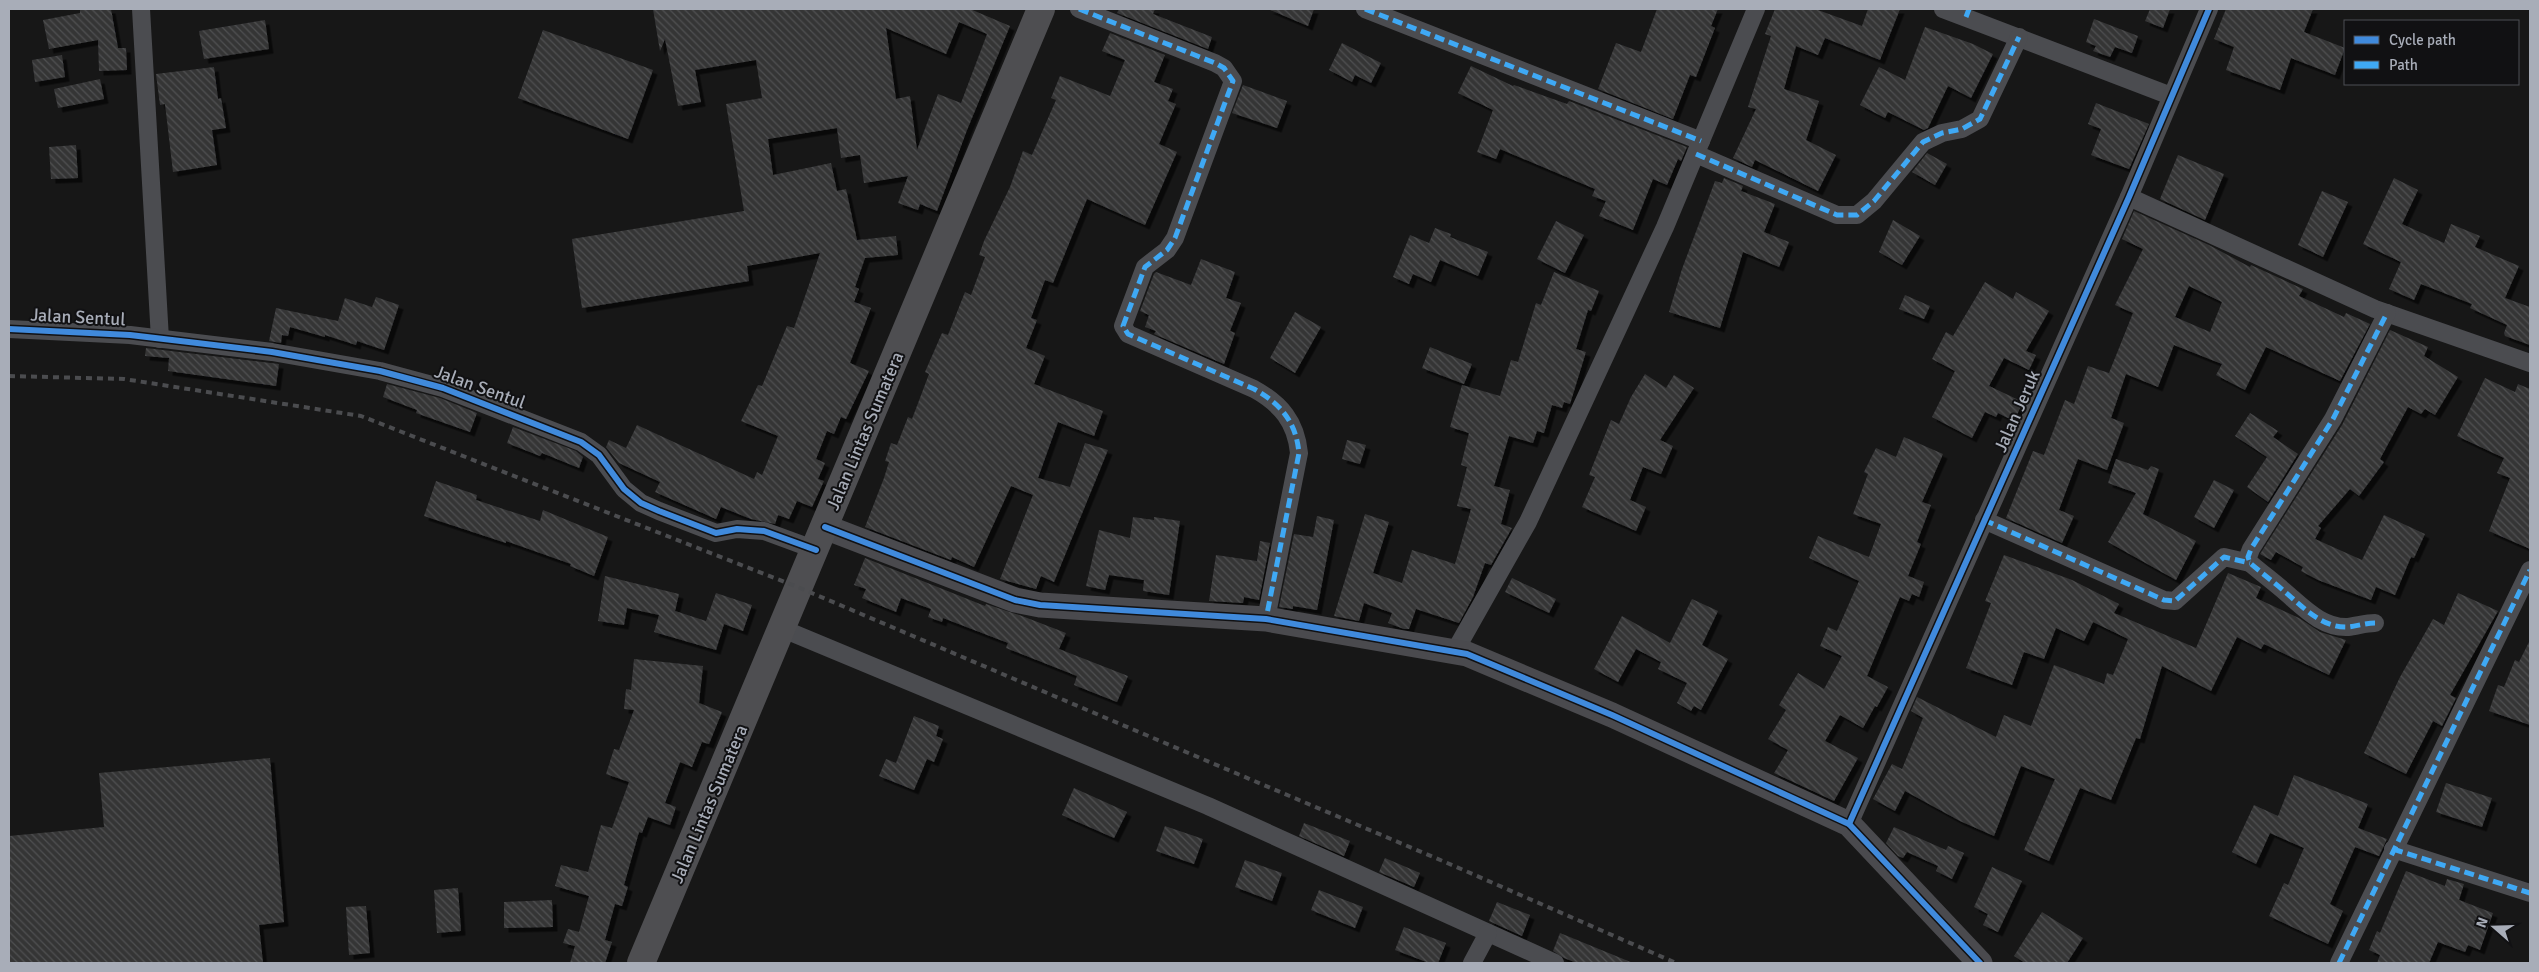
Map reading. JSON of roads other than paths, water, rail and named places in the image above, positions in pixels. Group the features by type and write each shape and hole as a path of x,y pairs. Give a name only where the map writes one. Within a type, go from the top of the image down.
{"highway":[{"name":"Jalan Lintas Sumatera","path":"641,963 783,629 1041,9"}],"street":[{"path":"141,9 160,339"},
{"path":"1079,9 1215,63 1224,68 1233,81 1175,238 1168,250 1145,267 1123,326 1128,334 1254,388 1270,397 1290,419 1298,436 1299,453 1266,619"},
{"path":"1365,9 1698,147 1837,215 1857,215 1874,201 1923,142 1942,133 1962,129 1980,119 2019,37"},
{"path":"1455,650 1528,522 1665,226 1756,9"},
{"path":"1943,9 1968,13 2019,37 2171,96"},
{"name":"Jalan Jeruk","path":"1849,824 2128,197 2209,9"},
{"path":"2128,197 2387,313 2530,363"},
{"path":"2250,563 2248,557 2251,548 2333,419 2387,313"},
{"name":"Jalan Sentul","path":"9,329 130,335 311,359 380,372 443,388 581,442 599,455 624,489 641,503 659,512 716,532 737,529 820,538"},
{"path":"1984,520 2164,600 2175,601 2224,557 2250,563 2306,612 2323,622 2348,627 2375,623"},
{"path":"820,538 1015,600 1040,605 1266,619 1455,650 1612,715 1849,824 1980,963"},
{"path":"2339,963 2530,570"},
{"path":"783,629 1208,806 1555,963"},
{"path":"2393,849 2530,893"},
{"path":"1472,963 1488,933"}],"railway":[{"path":"9,376 124,379 361,416 800,588 1445,862 1676,963"}]}
